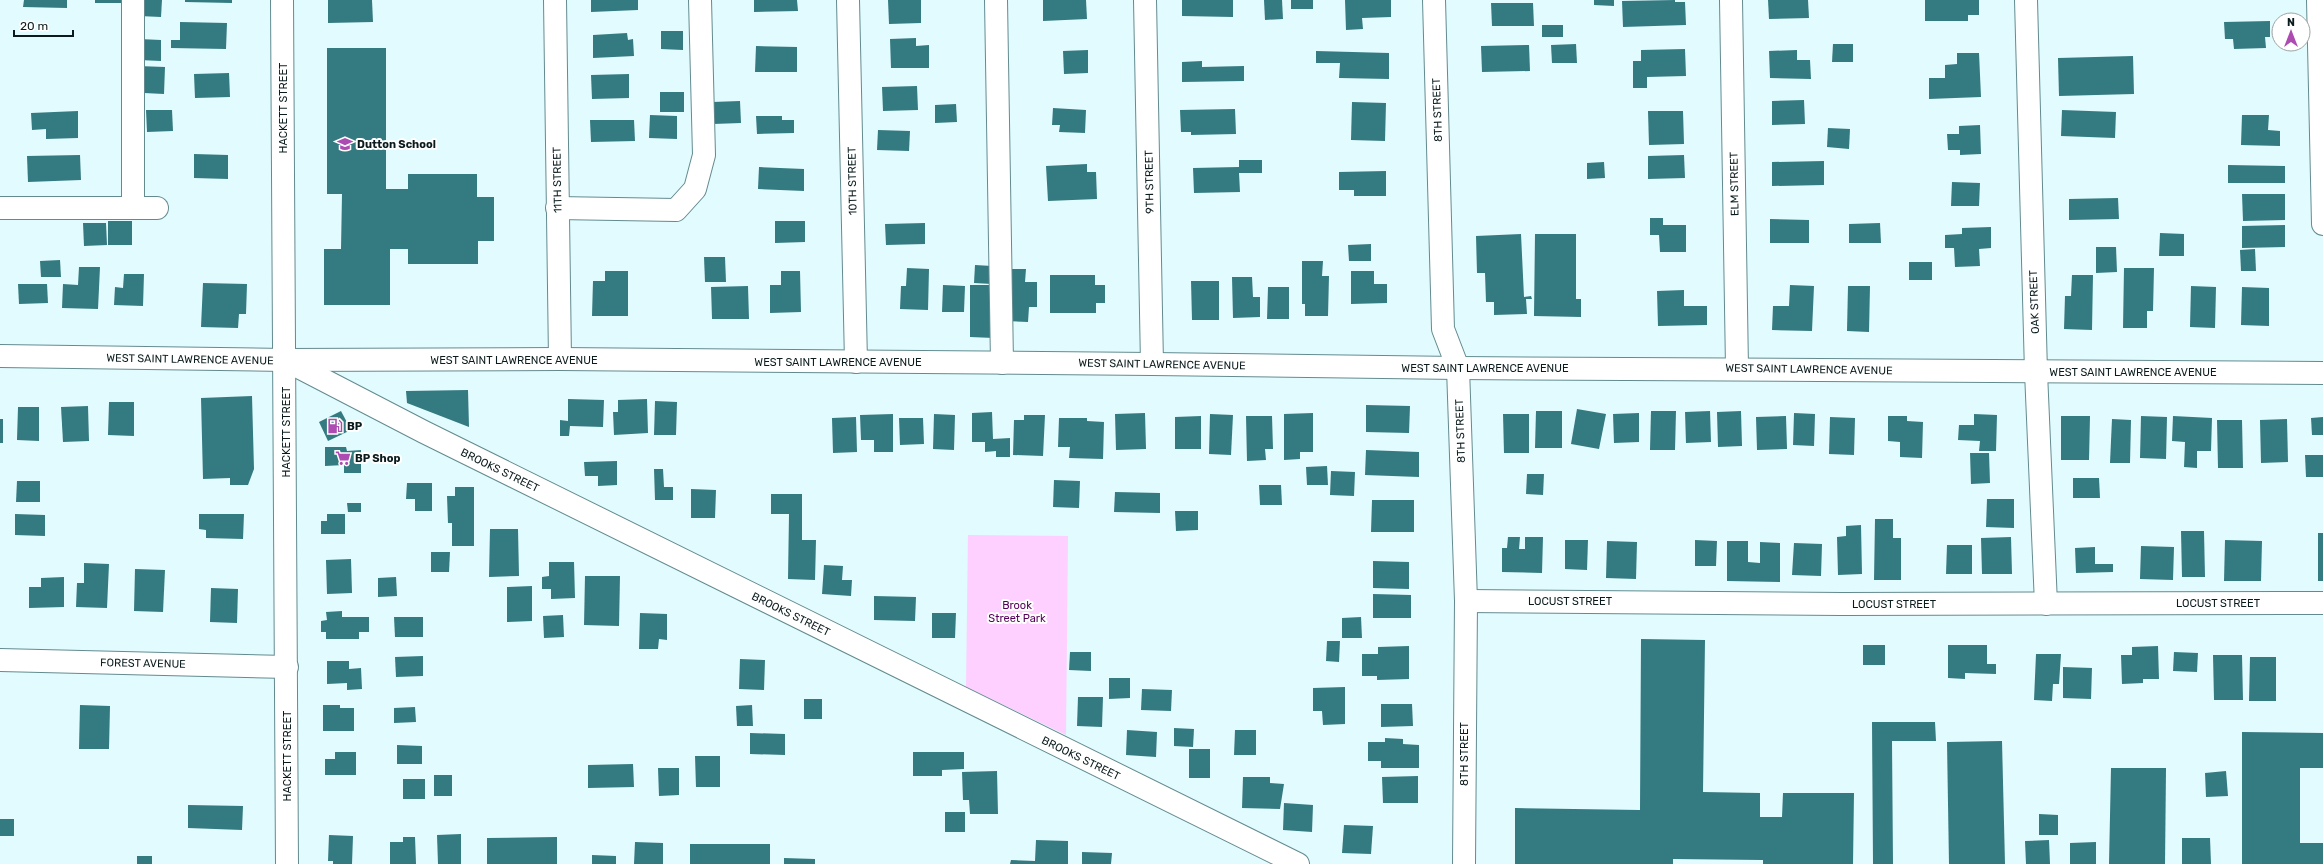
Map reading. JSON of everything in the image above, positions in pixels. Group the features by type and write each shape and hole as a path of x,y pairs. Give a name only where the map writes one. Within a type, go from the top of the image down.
{"street":[{"path":"133,0 133,208"},
{"name":"HACKETT STREET","path":"282,0 287,864"},
{"name":"11TH STREET","path":"555,0 560,359"},
{"path":"557,208 676,210 695,189 704,155 700,0"},
{"name":"10TH STREET","path":"848,0 856,362"},
{"path":"996,0 1002,363"},
{"name":"9TH STREET","path":"1145,0 1152,364"},
{"name":"8TH STREET","path":"1434,0 1443,330 1458,368 1466,601 1464,864"},
{"name":"ELM STREET","path":"1731,0 1737,368"},
{"name":"OAK STREET","path":"2026,0 2036,372 2046,604"},
{"path":"2318,0 2323,224"},
{"path":"0,208 157,208"},
{"name":"WEST SAINT LAWRENCE AVENUE","path":"0,356 285,360 560,359 1458,368 1737,368 2036,372 2323,373"},
{"name":"BROOKS STREET","path":"285,360 455,448 1298,864"},
{"name":"LOCUST STREET","path":"1466,601 2046,604 2323,603"},
{"name":"FOREST AVENUE","path":"0,660 287,667"}],"green space":[{"name":"Brook Street Park","path":"968,535 1068,536 1066,735 966,687"}],"building":[{"path":"24,0 67,0 67,8 23,7"},
{"path":"95,0 122,0 122,3 95,3"},
{"path":"139,0 162,0 161,17 139,16"},
{"path":"185,0 232,0 232,3 185,2"},
{"path":"328,0 372,0 373,22 328,23"},
{"path":"591,0 638,0 638,10 591,12"},
{"path":"754,0 797,0 798,11 754,12"},
{"path":"888,0 921,0 921,23 889,24"},
{"path":"1043,0 1086,0 1087,19 1043,21"},
{"path":"1182,0 1233,0 1233,17 1182,16"},
{"path":"1264,0 1282,0 1283,19 1265,20"},
{"path":"1291,0 1313,0 1313,9 1291,9"},
{"path":"1345,0 1391,0 1391,17 1362,18 1363,29 1346,30"},
{"path":"1594,0 1614,0 1614,6 1594,5"},
{"path":"1675,0 1675,2 1685,2 1686,25 1623,27 1622,1"},
{"path":"1768,0 1808,0 1809,18 1769,19"},
{"path":"1925,0 1979,0 1979,15 1968,15 1968,21 1925,21"},
{"path":"1491,3 1533,3 1534,26 1492,26"},
{"path":"2270,21 2270,37 2265,37 2266,48 2234,49 2233,39 2225,39 2224,22"},
{"path":"180,22 227,23 226,49 171,48 171,40 180,40"},
{"path":"1542,25 1563,25 1563,37 1542,37"},
{"path":"661,31 683,31 683,50 661,49"},
{"path":"627,33 628,40 633,39 634,56 593,58 593,35"},
{"path":"916,38 916,46 929,45 929,68 891,68 890,39"},
{"path":"139,39 161,40 161,61 139,60"},
{"path":"1576,44 1577,63 1552,63 1551,45"},
{"path":"1833,44 1853,44 1853,62 1832,62"},
{"path":"1529,45 1530,71 1482,72 1481,46"},
{"path":"756,46 797,47 797,72 755,72"},
{"path":"327,48 386,48 386,189 408,189 408,174 477,174 477,197 494,197 494,241 478,241 478,264 408,264 408,249 390,249 390,305 324,305 324,249 341,249 342,194 327,194"},
{"path":"1685,49 1686,76 1647,77 1647,88 1633,88 1633,61 1641,61 1641,50"},
{"path":"1088,50 1088,73 1064,74 1063,51"},
{"path":"1797,50 1797,60 1810,60 1811,79 1770,78 1769,51"},
{"path":"1316,51 1389,53 1389,79 1339,78 1340,63 1316,63"},
{"path":"1957,53 1979,53 1981,97 1929,99 1929,78 1945,78 1945,65 1957,64"},
{"path":"2133,56 2134,94 2059,96 2058,58"},
{"path":"1202,61 1202,67 1244,66 1244,81 1182,82 1182,62"},
{"path":"138,66 165,67 164,94 144,93 145,84 137,84"},
{"path":"229,73 230,97 195,98 194,74"},
{"path":"629,74 629,98 592,99 591,75"},
{"path":"917,86 918,110 883,111 882,87"},
{"path":"660,92 684,92 684,112 660,112"},
{"path":"1804,100 1805,124 1772,125 1772,101"},
{"path":"740,101 741,123 713,124 712,102"},
{"path":"1352,102 1386,103 1385,141 1351,140"},
{"path":"956,104 957,122 935,123 935,105"},
{"path":"1053,108 1086,110 1085,133 1059,132 1060,125 1052,125"},
{"path":"1235,109 1236,134 1191,135 1191,132 1181,132 1180,110"},
{"path":"146,110 172,110 173,131 147,132"},
{"path":"2062,110 2116,112 2115,138 2061,136"},
{"path":"78,111 78,138 46,139 46,129 32,130 31,113"},
{"path":"1648,111 1683,111 1684,144 1649,145"},
{"path":"650,115 677,116 677,139 649,138"},
{"path":"2242,115 2269,115 2268,130 2280,131 2280,146 2241,145"},
{"path":"756,116 782,116 782,120 794,120 794,133 757,134"},
{"path":"590,120 634,120 635,141 591,142"},
{"path":"1980,125 1981,154 1960,155 1960,150 1948,150 1947,134 1959,134 1959,126"},
{"path":"1828,128 1850,129 1849,149 1827,147"},
{"path":"878,130 910,131 909,151 877,150"},
{"path":"194,154 228,155 228,179 194,178"},
{"path":"80,155 81,180 28,182 27,156"},
{"path":"1684,155 1685,178 1648,179 1648,156"},
{"path":"1239,160 1262,160 1262,173 1239,173 1240,192 1194,193 1193,168 1239,167"},
{"path":"1824,161 1824,185 1772,186 1772,162"},
{"path":"1604,162 1605,178 1587,179 1587,163"},
{"path":"1087,164 1087,172 1096,172 1097,199 1048,201 1046,166"},
{"path":"2228,165 2285,166 2285,183 2228,183"},
{"path":"759,167 804,169 804,191 758,189"},
{"path":"1386,171 1386,196 1354,196 1354,190 1339,190 1339,172"},
{"path":"1952,182 1980,183 1979,206 1951,206"},
{"path":"2242,194 2285,194 2285,220 2243,221"},
{"path":"2118,198 2119,219 2069,220 2069,199"},
{"path":"1650,218 1663,218 1663,225 1686,225 1686,252 1660,252 1659,235 1650,235"},
{"path":"1770,219 1809,220 1809,243 1770,243"},
{"path":"108,221 132,221 132,245 108,245"},
{"path":"775,221 805,221 805,242 775,243"},
{"path":"83,223 106,223 107,245 84,246"},
{"path":"925,223 925,244 886,245 885,224"},
{"path":"1880,223 1881,243 1849,243 1849,224"},
{"path":"2285,225 2285,247 2242,248 2242,226"},
{"path":"1991,227 1991,248 1979,249 1980,266 1955,267 1954,248 1945,248 1945,235 1962,234 1962,228"},
{"path":"2160,233 2184,234 2184,256 2159,256"},
{"path":"1521,234 1524,297 1531,296 1532,299 1526,299 1527,314 1494,315 1494,302 1486,302 1485,273 1477,273 1476,236"},
{"path":"1535,234 1576,234 1576,299 1581,299 1581,317 1534,316"},
{"path":"1371,244 1371,261 1349,261 1348,245"},
{"path":"2096,247 2116,247 2117,272 2096,273"},
{"path":"2255,249 2256,271 2241,271 2240,250"},
{"path":"704,257 725,257 726,282 705,282"},
{"path":"60,260 61,277 41,277 40,261"},
{"path":"1302,261 1323,261 1322,276 1329,276 1328,316 1305,316 1305,304 1302,304"},
{"path":"1909,262 1932,262 1932,280 1909,280"},
{"path":"975,265 992,266 992,284 974,283"},
{"path":"79,267 100,267 98,309 62,308 63,284 78,285"},
{"path":"907,268 929,269 928,310 900,309 901,286 906,286"},
{"path":"2124,268 2154,268 2153,311 2147,311 2147,328 2123,328"},
{"path":"1006,269 1026,269 1025,282 1037,282 1037,307 1029,307 1028,322 1005,321"},
{"path":"605,271 628,271 628,316 592,316 593,281 605,281"},
{"path":"781,271 800,271 801,312 770,313 770,285 781,285"},
{"path":"1351,271 1374,271 1374,284 1387,284 1387,303 1351,304"},
{"path":"124,274 144,274 143,306 114,305 115,287 123,288"},
{"path":"1050,275 1095,275 1095,285 1105,285 1105,303 1096,303 1096,313 1050,313"},
{"path":"2072,275 2093,275 2092,330 2064,329 2065,296 2071,296"},
{"path":"1232,277 1252,277 1253,297 1260,297 1260,317 1233,318"},
{"path":"1191,281 1219,281 1219,320 1192,320"},
{"path":"203,283 247,284 246,314 239,314 238,328 201,327"},
{"path":"18,284 47,284 48,303 19,304"},
{"path":"943,285 965,286 964,312 942,312"},
{"path":"970,285 994,285 994,338 970,337"},
{"path":"1790,285 1814,286 1812,331 1772,330 1773,306 1789,306"},
{"path":"748,286 749,319 712,319 711,287"},
{"path":"1848,286 1870,286 1869,332 1847,331"},
{"path":"2191,286 2216,287 2215,328 2190,327"},
{"path":"1268,287 1289,287 1289,319 1267,319"},
{"path":"2242,287 2269,288 2269,326 2241,325"},
{"path":"1684,290 1684,306 1707,306 1707,325 1658,326 1657,291"},
{"path":"468,390 469,427 407,403 406,391"},
{"path":"252,396 254,469 248,485 230,485 230,478 203,479 201,398"},
{"path":"568,399 604,400 603,427 570,426 569,436 560,436 560,420 568,421"},
{"path":"647,399 648,433 614,435 613,412 618,412 618,400"},
{"path":"655,401 677,402 676,435 654,435"},
{"path":"109,402 134,402 134,436 108,435"},
{"path":"1366,405 1410,406 1409,433 1366,432"},
{"path":"88,406 89,441 63,442 61,407"},
{"path":"18,407 39,407 39,441 17,440"},
{"path":"1577,409 1606,414 1599,449 1571,444"},
{"name":"BP","path":"341,411 351,430 328,441 319,422"},
{"path":"1536,411 1562,411 1562,448 1535,448"},
{"path":"1651,411 1676,411 1675,450 1650,450"},
{"path":"1710,411 1711,442 1686,443 1685,412"},
{"path":"1741,411 1742,446 1718,447 1717,412"},
{"path":"992,412 993,439 1010,438 1010,457 996,457 996,451 985,452 985,442 972,442 972,413"},
{"path":"1145,413 1146,449 1116,450 1115,414"},
{"path":"1313,413 1313,452 1300,452 1300,459 1284,460 1284,414"},
{"path":"1639,413 1639,442 1614,443 1613,414"},
{"path":"1794,413 1815,414 1814,446 1793,445"},
{"path":"893,414 893,452 874,452 874,440 861,440 860,415"},
{"path":"934,414 955,415 954,450 933,449"},
{"path":"1210,414 1233,415 1231,455 1209,454"},
{"path":"1503,414 1529,414 1529,453 1504,453"},
{"path":"1974,414 1997,415 1996,451 1979,451 1980,441 1958,440 1959,425 1974,425"},
{"path":"1024,415 1045,415 1043,456 1013,455 1014,420 1024,420"},
{"path":"1201,416 1201,449 1175,449 1175,417"},
{"path":"1246,416 1272,416 1273,449 1265,449 1266,460 1247,461"},
{"path":"1786,416 1787,449 1757,450 1756,417"},
{"path":"1888,416 1907,416 1907,421 1923,422 1922,458 1900,457 1900,442 1888,441"},
{"path":"2061,416 2090,416 2089,460 2061,460"},
{"path":"2141,416 2167,417 2166,459 2140,458"},
{"path":"2173,416 2212,418 2211,451 2197,451 2197,468 2184,467 2185,442 2172,441"},
{"path":"856,417 857,452 833,453 832,418"},
{"path":"1830,417 1855,418 1854,455 1829,454"},
{"path":"2323,417 2323,435 2312,435 2311,418"},
{"path":"899,418 923,418 924,444 900,445"},
{"path":"1059,418 1087,418 1087,421 1104,422 1103,459 1069,458 1070,447 1058,447"},
{"path":"0,419 3,419 3,443 0,443"},
{"path":"2112,419 2131,420 2130,463 2110,463"},
{"path":"2287,419 2288,462 2261,463 2260,420"},
{"path":"2217,420 2242,420 2243,468 2218,468"},
{"name":"BP Shop","path":"325,447 346,447 347,451 361,450 361,473 344,473 344,465 325,466"},
{"path":"1366,450 1419,452 1419,477 1365,475"},
{"path":"1970,453 1989,453 1990,483 1971,484"},
{"path":"2305,455 2323,455 2323,477 2306,477"},
{"path":"617,461 617,485 598,486 598,476 585,476 584,462"},
{"path":"1327,466 1328,485 1307,485 1306,467"},
{"path":"654,469 663,469 664,487 673,487 673,500 655,500"},
{"path":"1331,471 1355,472 1354,496 1330,495"},
{"path":"1527,474 1544,474 1543,495 1526,494"},
{"path":"2073,478 2099,478 2100,498 2073,498"},
{"path":"1054,480 1080,481 1079,508 1053,507"},
{"path":"17,481 40,481 40,502 16,502"},
{"path":"407,483 432,483 432,511 415,511 415,499 406,499"},
{"path":"1259,485 1281,485 1282,505 1260,505"},
{"path":"455,487 474,487 474,546 452,546 452,523 448,523 447,496 455,496"},
{"path":"691,489 716,490 715,518 691,518"},
{"path":"1115,492 1160,493 1160,513 1114,512"},
{"path":"771,494 802,494 802,540 816,540 815,580 788,579 789,514 771,514"},
{"path":"1987,499 2014,499 2014,528 1986,527"},
{"path":"1372,500 1414,500 1414,532 1371,532"},
{"path":"347,503 361,503 361,512 348,512"},
{"path":"1175,511 1198,511 1198,530 1176,531"},
{"path":"15,514 45,515 45,536 15,535"},
{"path":"199,514 244,514 243,539 206,538 206,530 199,529"},
{"path":"327,514 345,514 345,534 321,534 321,521 327,521"},
{"path":"1875,519 1893,519 1893,538 1901,538 1901,580 1874,580"},
{"path":"1861,525 1862,574 1838,575 1837,537 1846,536 1846,526"},
{"path":"490,529 518,529 519,576 489,577"},
{"path":"2181,531 2204,531 2205,577 2182,577"},
{"path":"2318,533 2323,533 2323,581 2318,581"},
{"path":"1508,537 1520,537 1519,549 1525,549 1525,537 1543,537 1542,573 1502,572 1502,548 1507,548"},
{"path":"2011,537 2012,574 1982,574 1981,538"},
{"path":"1565,540 1588,540 1587,570 1565,569"},
{"path":"1695,540 1717,541 1716,566 1695,566"},
{"path":"2225,540 2262,541 2261,581 2224,581"},
{"path":"1607,541 1637,542 1636,579 1606,578"},
{"path":"1727,541 1748,541 1748,562 1760,563 1760,542 1780,543 1780,582 1727,581"},
{"path":"1794,543 1822,544 1821,576 1792,575"},
{"path":"1947,545 1972,545 1972,574 1946,574"},
{"path":"2141,546 2174,547 2173,580 2140,579"},
{"path":"2095,547 2095,564 2113,564 2113,572 2076,573 2075,548"},
{"path":"431,552 450,552 449,572 431,572"},
{"path":"351,559 352,593 327,594 326,560"},
{"path":"1373,561 1409,562 1409,589 1373,588"},
{"path":"549,562 574,562 575,598 551,599 551,589 542,589 542,577 549,576"},
{"path":"84,563 109,564 107,608 76,607 77,583 84,583"},
{"path":"824,565 843,566 842,580 852,580 851,596 822,594"},
{"path":"135,569 165,570 163,612 134,611"},
{"path":"585,576 620,576 619,626 584,625"},
{"path":"64,577 64,607 29,608 29,587 41,587 41,578"},
{"path":"396,577 397,596 378,597 378,578"},
{"path":"532,586 532,621 507,622 507,587"},
{"path":"211,588 238,589 237,623 210,622"},
{"path":"1373,594 1411,595 1411,618 1373,618"},
{"path":"874,596 916,597 915,621 874,620"},
{"path":"342,611 342,617 369,617 369,632 359,632 359,639 326,639 326,632 321,632 321,621 327,620 326,612"},
{"path":"640,613 667,614 667,640 659,639 658,649 639,649"},
{"path":"932,613 956,613 955,638 932,638"},
{"path":"563,615 564,637 544,638 543,616"},
{"path":"394,617 423,617 423,637 395,637"},
{"path":"1361,617 1362,638 1342,638 1342,618"},
{"path":"1641,639 1705,640 1703,792 1760,793 1760,817 1782,817 1783,793 1854,793 1853,864 1763,864 1763,860 1673,859 1673,864 1515,864 1515,808 1640,810"},
{"path":"1327,641 1340,641 1339,662 1326,661"},
{"path":"1863,645 1885,645 1885,665 1863,665"},
{"path":"1948,645 1987,645 1987,664 1996,664 1996,674 1965,673 1965,679 1948,678"},
{"path":"1409,646 1409,679 1377,680 1377,676 1362,676 1362,654 1378,654 1378,647"},
{"path":"2158,646 2159,679 2143,679 2143,683 2122,684 2121,655 2132,655 2132,647"},
{"path":"1070,652 1091,652 1091,671 1069,670"},
{"path":"2174,652 2198,653 2197,672 2173,671"},
{"path":"2036,654 2061,654 2059,684 2053,684 2052,701 2034,700"},
{"path":"2213,655 2242,655 2243,700 2214,700"},
{"path":"423,656 423,676 396,677 395,657"},
{"path":"2250,657 2276,657 2276,701 2249,701"},
{"path":"740,659 765,660 764,690 739,689"},
{"path":"327,661 349,661 349,669 361,668 362,689 347,690 347,683 327,684"},
{"path":"2063,667 2092,668 2091,699 2063,698"},
{"path":"1109,678 1130,678 1130,698 1109,699"},
{"path":"1345,687 1345,724 1323,725 1322,711 1313,711 1313,688"},
{"path":"1142,689 1172,690 1171,711 1141,710"},
{"path":"1078,697 1103,697 1102,727 1077,726"},
{"path":"804,699 822,699 822,719 804,719"},
{"path":"1381,704 1412,704 1413,726 1381,727"},
{"path":"80,705 110,706 109,749 79,749"},
{"path":"323,705 340,705 340,708 354,708 354,731 323,731"},
{"path":"752,705 753,726 737,726 736,706"},
{"path":"415,707 416,722 394,723 394,708"},
{"path":"1872,722 1935,722 1936,741 1892,741 1893,864 1873,864"},
{"path":"1174,728 1194,729 1193,747 1174,746"},
{"path":"1127,730 1157,732 1156,757 1126,755"},
{"path":"1235,730 1256,730 1256,755 1234,755"},
{"path":"2242,732 2323,733 2323,768 2300,768 2300,843 2323,843 2323,864 2242,864"},
{"path":"750,733 785,734 785,755 750,754"},
{"path":"1385,738 1403,739 1403,744 1419,745 1419,768 1381,768 1381,761 1368,761 1368,742 1385,742"},
{"path":"2002,741 2005,864 1949,864 1947,742"},
{"path":"397,745 422,746 422,764 397,764"},
{"path":"1189,749 1210,749 1210,778 1189,778"},
{"path":"335,752 356,752 356,775 325,775 325,759 335,759"},
{"path":"913,752 964,752 964,769 942,770 942,776 913,776"},
{"path":"695,756 720,756 720,787 696,787"},
{"path":"633,764 634,787 588,788 588,765"},
{"path":"658,768 679,768 679,795 659,796"},
{"path":"2111,768 2166,768 2165,864 2109,864"},
{"path":"997,771 998,814 970,814 969,800 963,800 962,772"},
{"path":"2226,771 2228,796 2206,797 2205,773"},
{"path":"434,775 452,775 452,796 434,796"},
{"path":"1418,776 1418,803 1383,803 1382,777"},
{"path":"1243,777 1270,777 1270,783 1284,784 1280,809 1242,808"},
{"path":"403,779 425,779 425,799 403,799"},
{"path":"1284,803 1313,805 1312,832 1283,830"},
{"path":"188,805 243,806 242,830 188,828"},
{"path":"945,812 965,812 965,832 945,832"},
{"path":"2039,814 2058,815 2058,835 2039,835"},
{"path":"0,819 14,819 14,836 0,836"},
{"path":"1344,825 1373,826 1371,854 1342,853"},
{"path":"461,834 461,864 438,864 437,835"},
{"path":"329,835 353,836 352,864 333,864 333,861 328,861"},
{"path":"403,837 415,837 416,864 390,864 390,842 403,842"},
{"path":"557,837 557,864 487,864 487,838"},
{"path":"2182,838 2210,838 2211,864 2182,864"},
{"path":"1036,840 1068,841 1068,864 1010,864 1011,860 1035,861"},
{"path":"2049,840 2050,864 2026,864 2025,841"},
{"path":"635,842 663,843 663,864 634,864"},
{"path":"2096,842 2096,864 2070,864 2070,843"},
{"path":"690,844 770,844 770,864 690,864"},
{"path":"1082,852 1112,853 1111,864 1082,864"},
{"path":"592,855 616,856 616,864 592,864"},
{"path":"137,856 152,856 152,864 137,864"},
{"path":"784,858 815,859 815,864 784,864"}],"place":[{"name":"Dutton School","path":"345,144"},
{"name":"BP","path":"335,426"},
{"name":"BP Shop","path":"343,458"}]}
